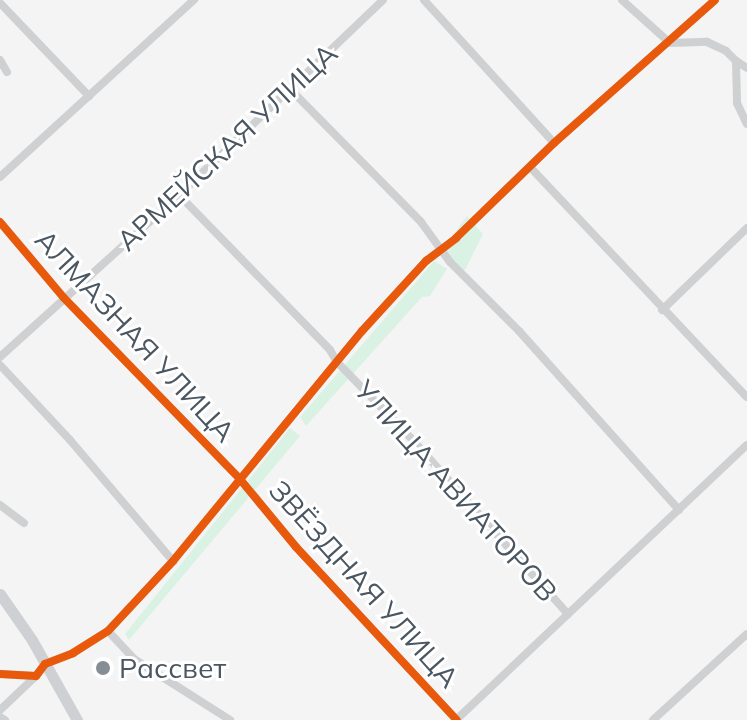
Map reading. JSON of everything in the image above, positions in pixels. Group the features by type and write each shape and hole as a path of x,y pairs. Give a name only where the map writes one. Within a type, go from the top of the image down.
{"street":[{"path":"0,177 194,0"},
{"name":"АРМЕЙСКАЯ УЛИЦА","path":"0,357 179,195 383,0"},
{"path":"424,0 554,143"},
{"path":"622,0 670,43 707,42 726,51 747,68"},
{"path":"0,710 45,664 73,653 108,631 173,561 337,362 440,249 715,0"},
{"path":"0,3 89,96"},
{"path":"0,60 7,72"},
{"path":"736,61 737,103 747,124"},
{"path":"289,88 421,222 440,249 519,331 679,510"},
{"path":"530,167 747,397"},
{"name":"УЛИЦА АВИАТОРОВ","path":"179,195 330,350 337,362 411,438 568,614"},
{"name":"АЛМАЗНАЯ УЛИЦА","path":"0,222 64,298 239,478"},
{"path":"662,310 747,228"},
{"path":"0,365 70,440 173,561"},
{"path":"457,720 747,445"},
{"name":"ЗВЁЗДНАЯ УЛИЦА","path":"239,478 296,547 457,720"},
{"path":"0,505 24,523"},
{"path":"0,594 77,720"},
{"path":"108,631 134,659 230,720"},
{"path":"653,720 747,634"},
{"path":"0,674 36,676"}],"green space":[{"path":"467,216 483,234 465,270 457,271 444,247"},
{"path":"434,261 447,269 430,296 422,297 306,426 300,417"},
{"path":"290,428 300,436 129,640 125,634"}],"cycle path":[{"path":"0,674 36,676 45,664 73,653 108,631 173,561 362,331 426,261 456,238 554,143 715,0"},
{"path":"0,222 64,298 239,478 296,547 457,720"}],"place":[{"name":"Рассвет","path":"103,668"}]}
